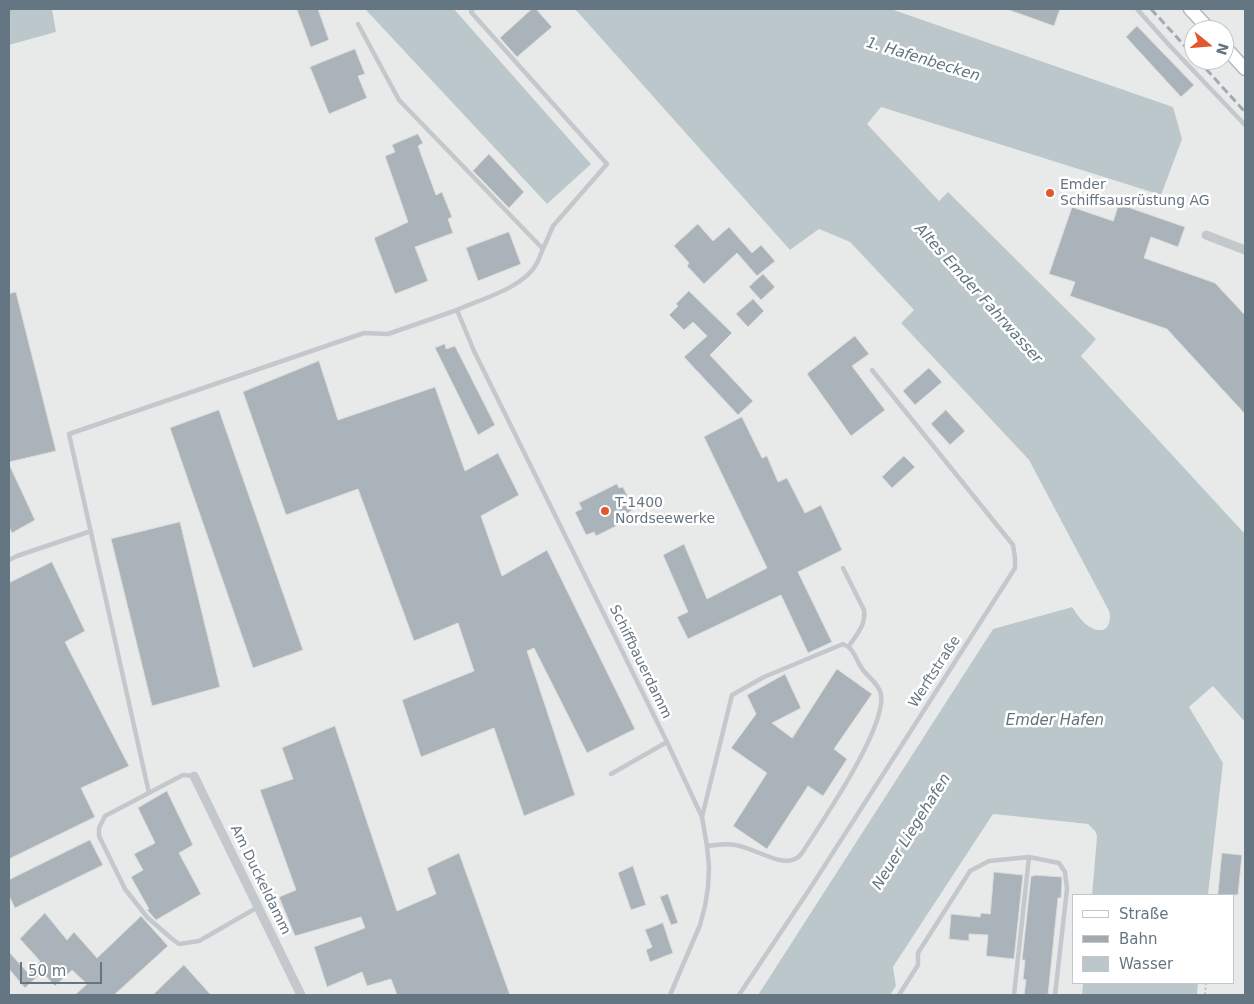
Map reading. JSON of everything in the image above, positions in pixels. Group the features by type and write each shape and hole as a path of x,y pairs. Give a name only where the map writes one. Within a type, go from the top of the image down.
{"main road":[{"path":"1190,9 1200,20"},
{"path":"1234,57 1245,69"}],"street":[{"path":"1206,235 1245,250"},
{"name":"Am Duckeldamm","path":"194,776 301,995"}],"lane":[{"path":"149,793 69,434 364,332 388,334 457,310 511,287 527,276 537,264 553,226 607,164 471,12 473,9"},
{"path":"1137,9 1245,125"},
{"path":"358,24 400,100 543,249"},
{"name":"Schiffbauerdamm","path":"457,310 474,351 667,742 702,817 708,846 705,906 700,925 670,995"},
{"name":"Werftstraße","path":"739,995 811,887 1015,568 1014,545 872,370"},
{"path":"9,560 91,531"},
{"path":"843,568 864,610 865,618 849,646"},
{"path":"702,817 732,695 764,677 798,662 843,644 849,646 862,668 879,689 881,706 872,734 851,776 804,850 798,858 787,861 734,844 708,846"},
{"path":"611,774 667,742"},
{"path":"194,776 184,774 105,816 99,828 98,836 126,889 147,917 180,944 199,942 258,906"},
{"path":"1014,995 1029,857"},
{"path":"899,995 918,965 918,953 970,871 989,861 1029,857 1059,863 1065,872 1067,889 1055,995"}],"shaded area":[{"path":"52,9 365,9 547,204 590,163 454,9 575,9 790,250 819,229 850,242 914,310 901,323 1029,460 1109,611 1109,626 1099,630 1091,628 1082,621 1071,607 993,629 758,995 9,995 9,45 56,32"},
{"path":"891,9 1185,9 1195,20 1184,20 1184,70 1234,70 1234,64 1245,77 1245,534 1081,356 1095,339 947,193 939,201 866,124 881,107 1161,195 1173,107"},
{"path":"1195,9 1245,9 1245,63 1234,51 1234,20 1205,20"},
{"path":"1213,686 1245,722 1245,995 1197,995 1198,984 1234,984 1234,894 1208,894 1223,763 1189,707"},
{"path":"993,814 1088,824 1095,831 1097,836 1092,894 1072,894 1072,984 1083,984 1082,995 890,995 896,986 893,967"}],"water":[{"path":"9,9 52,9 56,32 9,45"},
{"path":"365,9 454,9 591,164 547,204"},
{"name":"Emder Hafen","path":"575,9 891,9 1173,107 1182,139 1161,195 881,107 867,124 939,201 948,192 1096,339 1081,356 1245,534 1245,722 1213,686 1189,707 1223,763 1208,894 1092,894 1097,836 1088,824 993,814 893,967 896,986 890,995 758,995 993,629 1072,607 1080,619 1097,630 1105,629 1110,620 1109,611 1029,460 901,323 914,310 850,242 819,229 790,250"},
{"path":"1083,984 1198,984 1197,995 1082,995"}],"building":[{"path":"297,9 318,9 329,40 311,47"},
{"path":"532,9 536,9 552,27 517,57 500,38"},
{"path":"1009,9 1060,9 1054,26"},
{"path":"1137,26 1194,85 1181,97 1126,37"},
{"path":"355,49 365,74 358,76 367,98 329,114 310,67"},
{"path":"418,134 423,143 418,146 436,195 442,192 452,217 448,219 453,233 415,247 428,281 395,294 374,238 408,222 385,156 395,152 392,145"},
{"path":"489,154 524,192 509,208 473,171"},
{"path":"1119,204 1185,227 1178,247 1151,237 1144,258 1215,283 1245,315 1245,414 1167,329 1070,296 1075,282 1049,274 1072,207 1113,221"},
{"path":"698,224 713,241 729,227 752,253 761,245 775,261 757,276 737,253 704,284 687,266 689,263 674,246"},
{"path":"509,232 521,264 478,281 466,248"},
{"path":"763,274 775,287 761,300 749,287"},
{"path":"689,291 732,333 710,355 753,401 738,415 684,357 707,336 693,322 684,330 669,315 678,306 676,304"},
{"path":"16,292 56,451 9,462 9,294"},
{"path":"753,299 764,311 748,327 736,314"},
{"path":"855,336 869,354 852,366 885,410 851,436 807,374"},
{"path":"445,344 446,349 455,346 495,425 478,435 435,348"},
{"path":"319,361 338,420 435,387 465,471 498,453 519,495 481,516 502,576 547,550 635,729 587,753 534,648 527,651 575,795 524,816 494,728 421,757 402,700 474,671 458,623 414,641 358,489 286,515 243,392"},
{"path":"929,368 942,382 915,405 903,391"},
{"path":"219,410 303,650 253,668 170,428"},
{"path":"946,410 965,431 950,445 931,424"},
{"path":"742,417 762,458 767,456 778,482 787,478 805,513 821,505 842,550 798,572 832,642 808,653 781,595 688,639 677,617 688,612 663,555 684,544 707,599 767,568 704,437"},
{"path":"904,456 915,467 892,488 882,477"},
{"path":"9,464 35,520 12,533 9,527"},
{"name":"T-1400 Nordseewerke","path":"617,484 619,488 623,487 634,509 629,512 632,518 596,536 594,532 586,535 575,512 582,509 579,503"},
{"path":"180,522 220,687 152,706 111,539"},
{"path":"52,562 85,631 65,642 129,766 81,788 95,817 9,859 9,583"},
{"path":"837,669 872,694 834,749 847,759 823,796 808,786 767,849 733,826 767,773 731,748 756,714 747,695 785,674 801,708 772,723 792,738"},
{"path":"335,726 397,911 436,894 427,868 459,853 510,995 397,995 391,979 367,986 362,972 327,987 314,947 365,928 361,917 295,936 279,897 296,890 260,790 293,779 282,748"},
{"path":"167,791 193,845 179,853 201,894 156,920 147,910 149,909 131,877 143,870 134,854 155,843 138,808"},
{"path":"90,840 103,865 15,908 9,896 9,880"},
{"path":"1222,853 1242,855 1238,895 1218,894"},
{"path":"633,866 646,905 631,910 618,873"},
{"path":"994,872 1023,875 1014,959 986,956 988,935 969,934 969,941 949,939 951,914 980,917 981,913 990,914"},
{"path":"1031,876 1062,877 1048,995 1024,995 1026,980 1023,979 1025,960 1022,960"},
{"path":"668,894 678,923 671,925 660,897"},
{"path":"45,913 67,940 74,932 97,958 141,916 168,946 114,995 75,995 87,984 72,970 55,986 42,972 25,988 9,969 9,952 28,973 40,961 20,939"},
{"path":"663,923 673,953 650,962 646,950 652,947 645,930"},
{"path":"184,965 211,995 153,995"}],"railway":[{"path":"1151,9 1184,45"},
{"path":"1207,70 1245,112"}],"place":[{"name":"Emder Schiffsausrüstung AG","path":"1050,193"},
{"name":"T-1400 Nordseewerke","path":"605,511"}],"water label":[{"name":"1. Hafenbecken","path":"923,60"},
{"name":"Altes Emder Fahrwasser","path":"978,294"},
{"name":"Neuer Liegehafen","path":"912,832"}]}
